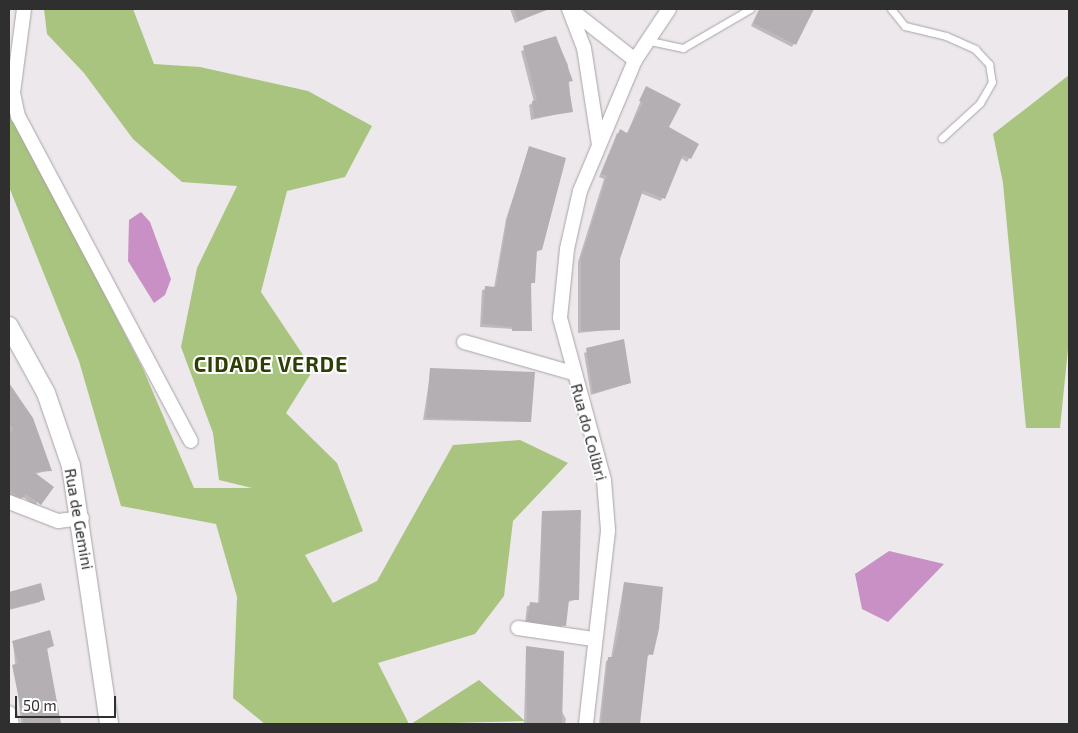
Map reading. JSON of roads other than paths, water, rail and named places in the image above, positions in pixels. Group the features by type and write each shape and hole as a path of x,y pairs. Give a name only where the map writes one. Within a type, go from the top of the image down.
{"street":[{"path":"24,9 13,93 18,116 191,441"},
{"path":"569,9 635,60"},
{"path":"569,9 584,48 599,146"},
{"name":"Rua do Colibri","path":"586,724 593,639 608,530 604,480 573,373 560,318 567,249 580,191 635,60 650,41 669,9"},
{"name":"Rua de Gemini","path":"9,326 46,393 71,466 82,518 102,701 109,724"},
{"path":"464,342 573,373"},
{"path":"9,502 58,521 82,518"},
{"path":"518,628 593,639"},
{"path":"9,713 12,724"}],"lane":[{"path":"650,41 683,48 750,9"},
{"path":"891,9 905,26 946,36 975,49 989,64 992,82 980,103 942,138"}],"district":[{"name":"CIDADE VERDE","path":"271,364"}]}
